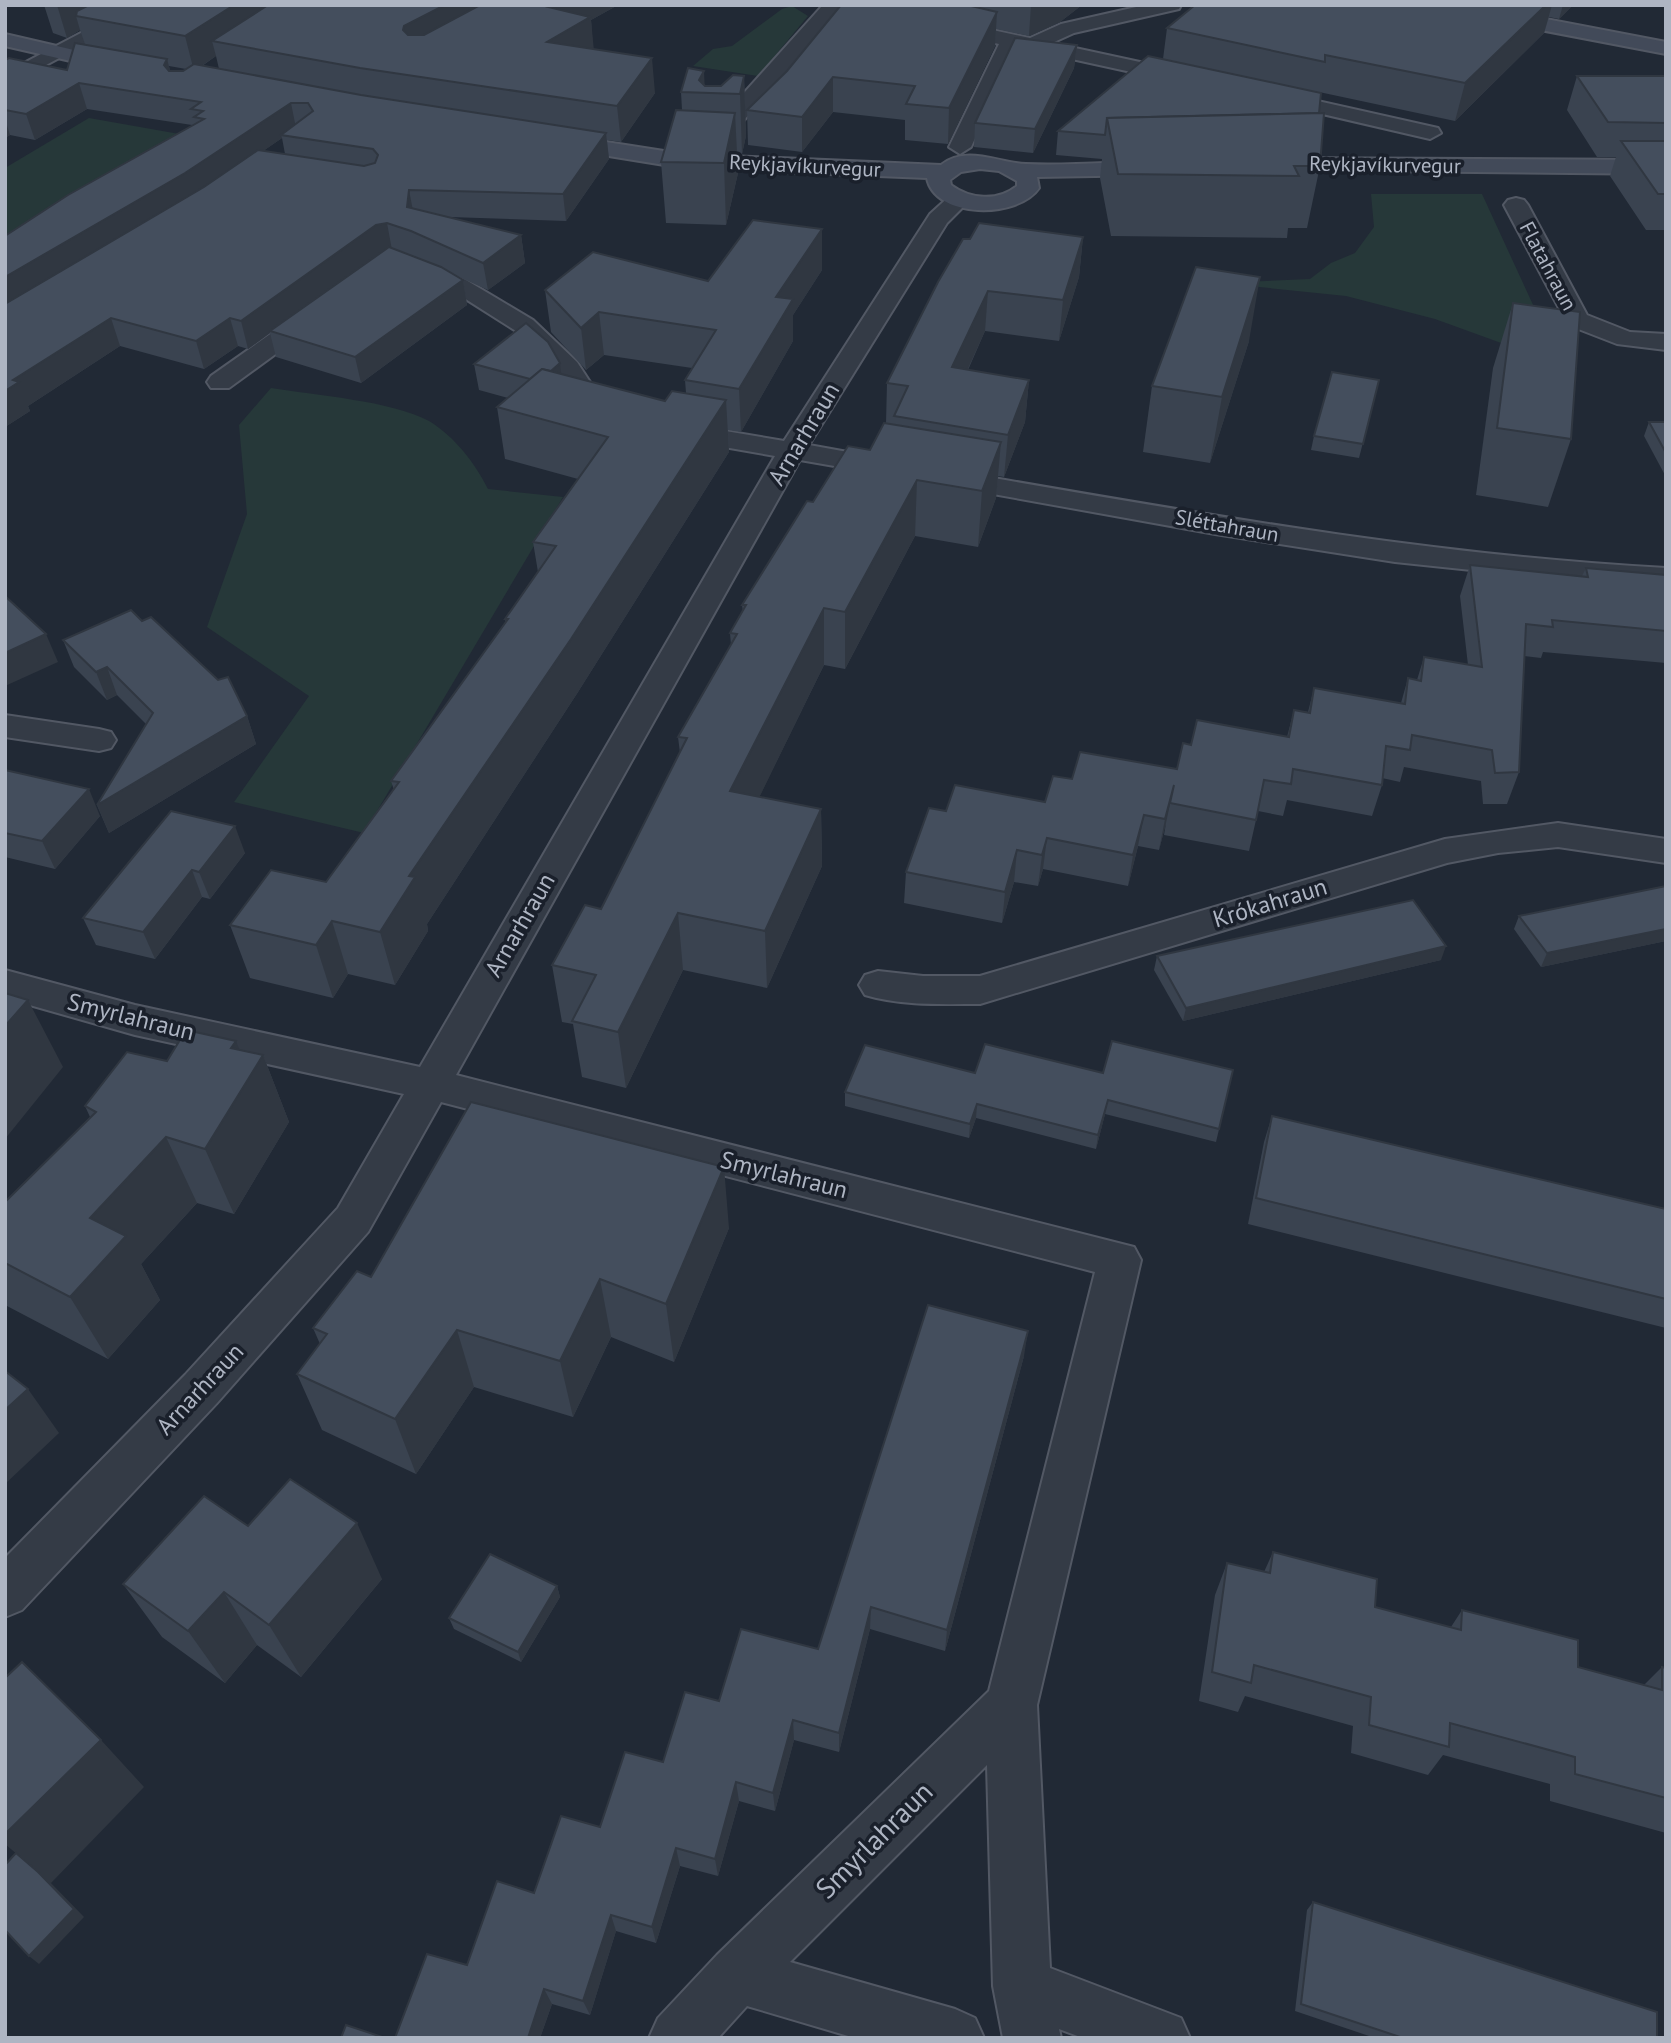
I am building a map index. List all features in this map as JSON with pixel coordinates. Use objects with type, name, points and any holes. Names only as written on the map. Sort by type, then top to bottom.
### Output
[{"type":"main road","points":[[1441,5],[1666,48]]},
{"type":"main road","points":[[5,40],[48,59]]},
{"type":"main road","points":[[5,54],[145,77]]},
{"type":"main road","name":"Reykjavíkurvegur","points":[[532,141],[682,169],[831,174],[947,185],[977,202],[1004,201],[1021,194],[1024,180]]},
{"type":"main road","points":[[947,185],[954,166],[979,162],[1008,166],[1024,180],[1085,181],[1169,173]]},
{"type":"main road","name":"Reykjavíkurvegur","points":[[1666,167],[1251,171],[1666,178]]},
{"type":"street","points":[[5,81],[149,5]]},
{"type":"street","points":[[716,138],[834,5]]},
{"type":"street","points":[[849,5],[1204,82]]},
{"type":"street","points":[[1034,44],[1068,28],[1171,5]]},
{"type":"street","points":[[960,147],[1011,40]]},
{"type":"street","points":[[1244,91],[1430,133]]},
{"type":"street","name":"Arnarhraun","points":[[5,1593],[201,1389],[353,1220],[792,450],[938,219],[947,185]]},
{"type":"street","name":"Flatahraun","points":[[1516,205],[1577,320],[1626,339],[1666,342]]},
{"type":"street","points":[[391,260],[456,285],[515,320],[563,361],[577,382],[583,408],[602,419],[629,423]]},
{"type":"street","points":[[220,382],[337,298]]},
{"type":"street","name":"Sléttahraun","points":[[656,428],[1263,533],[1486,565],[1666,577]]},
{"type":"street","points":[[5,726],[99,740]]},
{"type":"street","name":"Krókahraun","points":[[878,985],[923,990],[980,990],[1445,851],[1498,841],[1558,835],[1666,852]]},
{"type":"street","name":"Smyrlahraun","points":[[5,984],[135,1020],[429,1084],[1119,1260],[1011,1704],[1026,2012],[1161,2038]]},
{"type":"street","name":"Smyrlahraun","points":[[678,2038],[737,1975],[1011,1704]]},
{"type":"street","points":[[737,1975],[956,2038]]},
{"type":"shaded area","points":[[792,6],[808,16],[758,76],[693,66],[713,49],[732,46],[782,9]]},
{"type":"shaded area","points":[[89,118],[185,135],[5,243],[5,168]]},
{"type":"shaded area","points":[[1371,194],[1482,194],[1546,333],[1551,361],[1435,319],[1346,296],[1220,283],[1310,279],[1331,263],[1355,253],[1374,227]]},
{"type":"shaded area","points":[[271,388],[374,404],[414,414],[438,427],[456,443],[488,489],[563,497],[364,833],[234,802],[309,696],[207,627],[247,514],[239,425]]},
{"type":"building","points":[[89,5],[234,5],[185,36],[76,16],[77,11]]},
{"type":"building","points":[[268,5],[445,5],[404,26],[403,30],[408,35],[424,35],[480,5],[552,5],[548,7],[590,17],[547,42],[652,58],[617,106],[360,68],[212,41]]},
{"type":"building","points":[[841,5],[967,5],[997,12],[949,108],[906,104],[915,86],[833,77],[802,117],[747,110],[787,71]]},
{"type":"building","points":[[1195,5],[1546,5],[1465,83],[1325,55],[1325,62],[1167,28]]},
{"type":"building","points":[[1015,38],[1077,45],[1035,129],[975,123]]},
{"type":"building","points":[[75,43],[167,59],[164,65],[169,71],[183,71],[194,64],[361,95],[606,133],[563,194],[409,190],[407,207],[521,235],[483,263],[411,231],[387,223],[376,225],[241,321],[230,318],[196,341],[111,318],[13,380],[19,382],[5,391],[5,304],[204,187],[258,150],[364,166],[375,163],[378,155],[373,149],[281,135],[313,111],[308,103],[291,103],[185,173],[5,277],[5,236],[68,195],[204,119],[194,117],[203,111],[191,109],[201,102],[79,83],[26,114],[5,110],[5,60],[9,58],[67,70]]},
{"type":"building","points":[[1148,56],[1321,93],[1319,113],[1107,118],[1105,135],[1058,131]]},
{"type":"building","points":[[688,68],[704,71],[699,80],[705,86],[721,86],[733,75],[744,76],[740,94],[681,92]]},
{"type":"building","points":[[1577,76],[1666,76],[1666,123],[1608,122]]},
{"type":"building","points":[[676,110],[735,113],[724,163],[661,162]]},
{"type":"building","points":[[1324,113],[1320,166],[1294,166],[1299,176],[1118,174],[1107,118]]},
{"type":"building","points":[[1621,141],[1666,141],[1666,194],[1658,194]]},
{"type":"building","points":[[753,220],[822,229],[776,297],[793,299],[739,389],[685,380],[716,330],[599,312],[581,328],[545,290],[593,252],[708,281]]},
{"type":"building","points":[[979,223],[1083,237],[1063,300],[988,291],[952,367],[1029,380],[1008,435],[894,416],[908,386],[887,383],[938,282],[963,239],[970,239]]},
{"type":"building","points":[[389,247],[441,267],[463,280],[355,357],[270,331]]},
{"type":"building","points":[[1196,267],[1260,277],[1222,397],[1152,386]]},
{"type":"building","points":[[1513,303],[1580,312],[1571,439],[1497,428]]},
{"type":"building","points":[[526,323],[548,342],[560,363],[551,371],[542,369],[530,379],[474,364]]},
{"type":"building","points":[[542,369],[665,401],[672,391],[726,400],[571,639],[409,876],[415,877],[380,932],[332,921],[316,945],[230,925],[271,870],[326,882],[399,782],[391,781],[508,619],[505,619],[556,546],[533,542],[608,437],[497,407]]},
{"type":"building","points":[[1332,372],[1379,380],[1363,444],[1314,436]]},
{"type":"building","points":[[1649,422],[1666,422],[1666,453]]},
{"type":"building","points":[[884,423],[1001,442],[982,491],[917,480],[845,612],[824,608],[730,791],[821,809],[765,931],[678,913],[618,1032],[572,1021],[596,975],[552,965],[585,905],[601,909],[687,738],[678,737],[737,634],[730,633],[746,605],[742,605],[807,501],[813,502],[848,446],[870,450]]},
{"type":"building","points":[[1470,565],[1588,577],[1586,568],[1666,575],[1666,631],[1552,620],[1553,627],[1526,624],[1519,772],[1495,773],[1492,750],[1412,735],[1410,750],[1386,746],[1382,785],[1293,769],[1291,784],[1264,780],[1256,820],[1170,803],[1174,785],[1165,819],[1144,815],[1133,855],[1047,838],[1042,855],[1017,850],[1005,892],[906,872],[929,808],[946,811],[955,785],[1045,802],[1053,776],[1072,779],[1080,752],[1177,769],[1183,743],[1191,745],[1197,720],[1289,737],[1294,710],[1310,713],[1314,688],[1405,704],[1408,678],[1421,681],[1424,657],[1482,667]]},
{"type":"building","points":[[5,596],[46,634],[5,653]]},
{"type":"building","points":[[131,610],[142,621],[151,617],[218,680],[228,677],[247,716],[97,805],[153,713],[107,667],[96,672],[63,640]]},
{"type":"building","points":[[5,770],[89,789],[42,841],[5,833]]},
{"type":"building","points":[[171,811],[235,826],[199,872],[192,870],[143,932],[83,918]]},
{"type":"building","points":[[1666,886],[1666,929],[1547,953],[1519,916]]},
{"type":"building","points":[[1413,900],[1446,946],[1186,1008],[1157,956]]},
{"type":"building","points":[[5,993],[28,1000],[5,1026]]},
{"type":"building","points":[[186,1030],[236,1041],[231,1048],[263,1055],[205,1149],[166,1137],[90,1218],[126,1236],[70,1297],[5,1263],[5,1202],[96,1112],[85,1106],[127,1052],[167,1061]]},
{"type":"building","points":[[1112,1041],[1233,1070],[1219,1129],[1108,1100],[1098,1135],[977,1104],[970,1124],[845,1092],[865,1045],[975,1073],[985,1044],[1103,1073]]},
{"type":"building","points":[[471,1102],[724,1167],[666,1304],[600,1279],[560,1361],[457,1330],[395,1419],[297,1374],[327,1334],[313,1328],[357,1271],[371,1277]]},
{"type":"building","points":[[1272,1116],[1666,1209],[1666,1299],[1256,1198]]},
{"type":"building","points":[[928,1305],[1028,1331],[947,1630],[871,1607],[839,1733],[793,1720],[773,1793],[736,1782],[715,1859],[676,1848],[652,1927],[611,1915],[583,2001],[544,1989],[528,2038],[395,2038],[427,1954],[467,1965],[497,1881],[534,1893],[561,1816],[600,1827],[625,1752],[663,1762],[685,1692],[719,1701],[741,1629],[818,1649]]},
{"type":"building","points":[[5,1371],[28,1389],[5,1410]]},
{"type":"building","points":[[290,1479],[357,1523],[269,1625],[224,1592],[188,1631],[123,1584],[204,1496],[248,1526]]},
{"type":"building","points":[[1273,1552],[1377,1579],[1375,1607],[1461,1630],[1462,1610],[1578,1640],[1578,1667],[1662,1690],[1662,1667],[1666,1668],[1666,1798],[1575,1774],[1575,1757],[1450,1723],[1449,1747],[1369,1725],[1371,1697],[1254,1665],[1251,1683],[1212,1672],[1227,1563],[1270,1573]]},
{"type":"building","points":[[490,1554],[557,1586],[518,1652],[449,1618]]},
{"type":"building","points":[[22,1662],[101,1740],[5,1834],[5,1678]]},
{"type":"building","points":[[16,1853],[74,1909],[29,1956],[5,1930],[5,1865]]},
{"type":"building","points":[[1313,1902],[1657,2012],[1657,2038],[1403,2038],[1301,2004]]},
{"type":"building","points":[[346,2025],[385,2038],[341,2038]]}]
